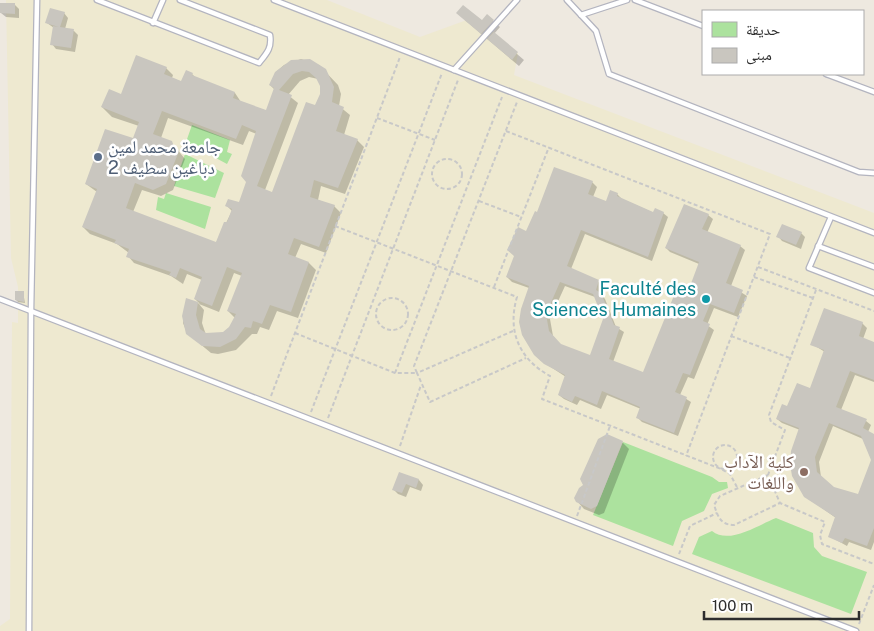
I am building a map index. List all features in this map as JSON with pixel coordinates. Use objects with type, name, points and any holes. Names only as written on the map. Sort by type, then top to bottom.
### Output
[{"type":"lane","points":[[29,631],[31,311],[37,0]]},
{"type":"lane","points":[[97,0],[259,63],[268,53],[271,44],[270,35],[180,0]]},
{"type":"lane","points":[[153,23],[163,0]]},
{"type":"lane","points":[[274,0],[874,233]]},
{"type":"lane","points":[[454,70],[517,0]]},
{"type":"lane","points":[[567,0],[596,31],[609,74],[859,172],[874,173]]},
{"type":"lane","points":[[581,15],[628,0]]},
{"type":"lane","points":[[634,0],[702,26]]},
{"type":"lane","points":[[829,75],[874,92]]},
{"type":"lane","points":[[831,216],[809,268],[874,293]]},
{"type":"lane","points":[[818,246],[874,267]]},
{"type":"lane","points":[[0,299],[856,631]]},
{"type":"path","points":[[269,403],[403,50]]},
{"type":"path","points":[[309,419],[445,66]]},
{"type":"path","points":[[325,425],[461,73]]},
{"type":"path","points":[[395,373],[505,90]]},
{"type":"path","points":[[520,96],[414,366],[430,402],[526,358]]},
{"type":"path","points":[[376,118],[435,140]]},
{"type":"path","points":[[506,131],[770,234],[686,456]]},
{"type":"path","points":[[494,288],[549,147]]},
{"type":"path","points":[[442,159],[453,159],[461,166],[462,177],[457,186],[441,188],[432,176],[434,166],[442,159]]},
{"type":"path","points":[[479,201],[522,217]]},
{"type":"path","points":[[335,226],[517,297],[512,318],[520,350],[532,365],[550,376],[542,399],[721,469],[730,474],[738,489]]},
{"type":"path","points":[[758,267],[874,311]]},
{"type":"path","points":[[754,276],[813,298]]},
{"type":"path","points":[[816,290],[769,415],[770,422],[785,430],[768,475],[780,503],[825,522],[820,535],[822,544],[874,564]]},
{"type":"path","points":[[384,300],[400,301],[407,309],[407,320],[399,329],[388,330],[379,324],[377,308],[384,300]]},
{"type":"path","points":[[295,333],[395,373],[417,373],[514,330]]},
{"type":"path","points":[[731,336],[790,358]]},
{"type":"path","points":[[398,453],[422,384]]},
{"type":"path","points":[[574,522],[610,426]]},
{"type":"path","points":[[721,446],[729,446],[736,453],[737,461],[729,469],[721,469],[714,462],[713,454],[721,446]]},
{"type":"path","points":[[768,475],[716,500],[714,505],[717,513],[720,520],[726,525],[734,524],[780,503]]},
{"type":"path","points":[[676,561],[690,526],[717,513]]},
{"type":"path","points":[[856,631],[874,585]]},
{"type":"shaded area","points":[[6,0],[327,0],[420,37],[475,17],[518,53],[514,75],[874,213],[874,631],[0,631],[0,626],[10,619],[12,322],[18,323],[18,287],[11,258]]},
{"type":"green space","points":[[192,125],[230,140],[227,152],[232,154],[227,164],[186,142]]},
{"type":"green space","points":[[185,154],[224,173],[215,198],[174,186]]},
{"type":"green space","points":[[166,193],[211,207],[205,229],[156,210],[158,197],[164,199]]},
{"type":"green space","points":[[623,442],[712,477],[719,482],[727,482],[728,488],[712,494],[704,511],[682,521],[673,546],[593,515]]},
{"type":"green space","points":[[776,518],[813,533],[814,547],[822,556],[867,572],[851,614],[692,554],[699,537],[712,531],[719,535],[735,535]]},
{"type":"building","points":[[0,3],[15,3],[15,14],[0,13]]},
{"type":"building","points":[[463,5],[482,20],[487,14],[494,20],[481,34],[456,13]]},
{"type":"building","points":[[50,8],[65,12],[60,27],[74,29],[71,48],[50,45],[53,26],[59,27],[45,23]]},
{"type":"building","points":[[494,32],[518,52],[512,60],[487,39]]},
{"type":"building","points":[[136,55],[167,67],[164,74],[181,81],[186,70],[193,73],[192,75],[235,92],[233,98],[266,110],[274,88],[269,85],[275,72],[291,60],[310,59],[326,69],[334,87],[332,102],[344,107],[336,131],[358,139],[338,188],[314,180],[310,197],[335,205],[319,247],[294,238],[288,254],[309,262],[291,312],[270,305],[262,324],[253,321],[251,328],[245,327],[236,339],[220,347],[202,346],[186,334],[182,316],[186,298],[198,302],[196,315],[200,329],[206,333],[223,332],[229,327],[236,314],[227,311],[242,273],[227,267],[212,306],[194,299],[202,277],[180,268],[176,278],[169,275],[171,272],[126,257],[129,249],[114,243],[116,240],[82,227],[97,189],[85,184],[105,129],[133,138],[139,122],[101,107],[109,89],[121,94]],"holes":[[[302,71],[309,72],[316,78],[320,86],[320,94],[315,105],[306,102],[272,192],[257,186],[292,95],[279,90],[293,74]],[[162,111],[236,139],[242,125],[256,131],[241,176],[246,182],[239,202],[228,199],[225,206],[232,209],[227,222],[224,222],[216,242],[126,208],[135,183],[153,190],[166,184],[179,151],[175,150],[172,141],[153,134]]]},
{"type":"building","name":"Faculté des Sciences Humaines","points":[[554,167],[593,181],[588,194],[606,201],[610,190],[618,193],[617,196],[653,212],[655,208],[664,212],[648,257],[581,230],[567,266],[599,280],[596,290],[601,293],[614,325],[620,327],[609,359],[643,372],[675,293],[686,297],[699,262],[665,248],[684,204],[709,214],[702,229],[741,245],[726,283],[743,290],[734,313],[710,304],[703,321],[710,324],[690,375],[683,373],[675,392],[687,397],[674,433],[636,418],[640,407],[602,391],[597,405],[575,396],[572,402],[558,395],[565,375],[544,364],[534,355],[522,335],[519,322],[521,309],[529,286],[506,277],[514,256],[507,250],[518,227],[526,231],[535,211],[537,212]],"holes":[[[560,282],[593,294],[603,319],[590,355],[561,344],[549,331],[546,314]]]},
{"type":"building","points":[[782,224],[802,232],[796,245],[776,237]]},
{"type":"building","points":[[15,291],[24,291],[24,302],[15,300]]},
{"type":"building","points":[[824,308],[863,322],[859,336],[874,342],[874,380],[850,371],[836,407],[867,419],[863,428],[874,434],[874,528],[867,546],[845,538],[842,543],[828,537],[835,517],[804,497],[792,476],[790,464],[791,451],[799,428],[776,419],[782,404],[787,406],[797,383],[810,388],[824,350],[810,345]],"holes":[[[829,423],[861,436],[871,460],[858,494],[834,487],[817,472],[815,457]]]},
{"type":"building","points":[[607,434],[623,441],[597,506],[591,509],[576,502],[574,498],[579,488],[583,485],[580,479],[598,439]]},
{"type":"building","points":[[399,472],[419,479],[416,488],[406,484],[402,493],[392,490]]},
{"type":"place","name":"جامعة محمد لمين دباغين سطيف 2","points":[[98,157]]},
{"type":"place","name":"Faculté des Sciences Humaines","points":[[706,299]]},
{"type":"place","name":"كلية الآداب واللغات","points":[[804,472]]}]
